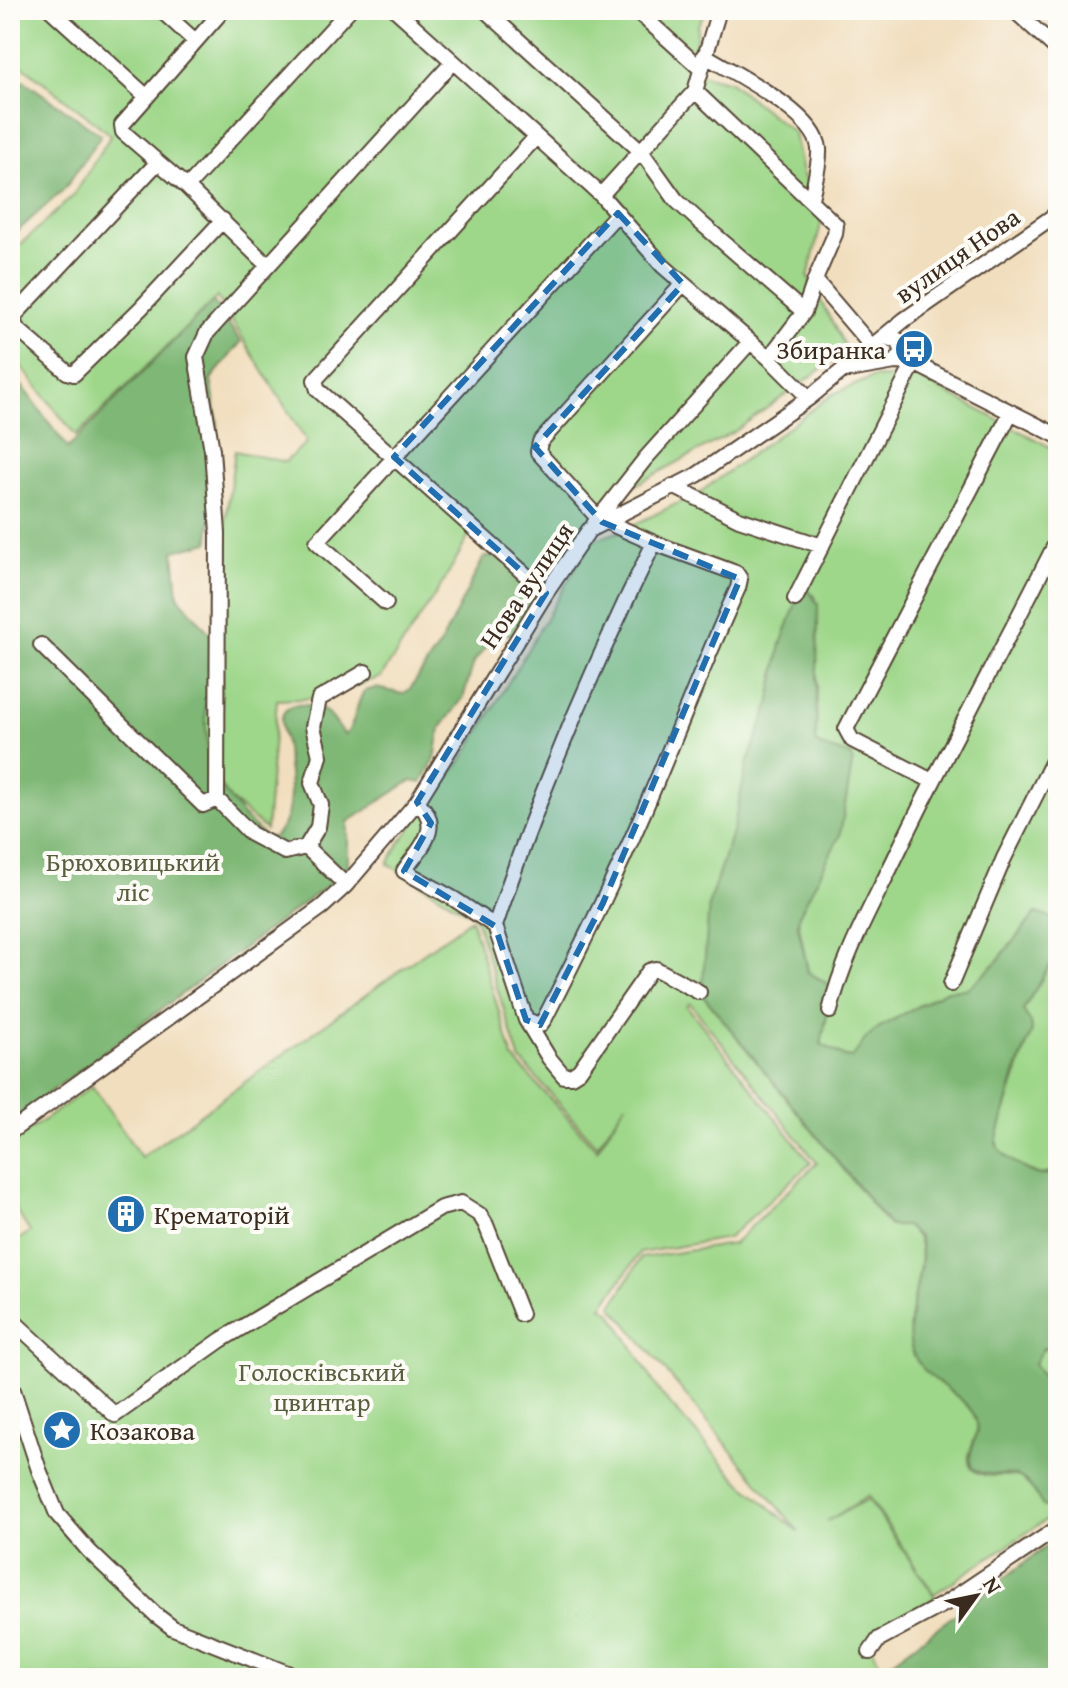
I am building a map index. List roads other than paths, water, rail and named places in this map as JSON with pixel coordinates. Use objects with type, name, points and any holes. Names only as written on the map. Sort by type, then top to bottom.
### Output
[{"type":"street","points":[[51,10],[146,96]]},
{"type":"street","points":[[161,10],[195,41]]},
{"type":"street","points":[[223,10],[122,125],[123,132],[223,220],[267,265]]},
{"type":"street","points":[[187,187],[349,10]]},
{"type":"street","points":[[396,10],[601,195],[663,266],[769,358],[809,398]]},
{"type":"street","points":[[485,10],[641,151],[676,200],[804,312]]},
{"type":"street","points":[[636,10],[702,62],[785,106],[810,129],[819,147],[811,199]]},
{"type":"street","points":[[601,195],[695,91],[719,10]]},
{"type":"street","points":[[1014,10],[1058,50]]},
{"type":"street","points":[[365,672],[319,699],[313,727],[320,756],[312,783],[321,805],[318,827],[306,847],[285,852],[251,834],[217,799],[218,533],[212,450],[196,357],[207,333],[453,62]]},
{"type":"street","points":[[695,91],[836,225],[804,312],[769,358]]},
{"type":"street","points":[[536,137],[315,380],[318,390],[546,593]]},
{"type":"street","points":[[158,162],[14,316],[15,327],[67,372],[74,374],[223,220]]},
{"type":"street","points":[[386,603],[317,542],[618,213]]},
{"type":"street","name":"вулиця Нова","points":[[886,345],[901,323],[1058,213]]},
{"type":"street","points":[[815,280],[900,358],[895,362]]},
{"type":"street","points":[[526,1020],[540,1025],[545,1018],[603,903],[740,579],[736,573],[597,523],[538,452],[540,442],[683,284]]},
{"type":"street","points":[[597,523],[645,459],[750,342]]},
{"type":"street","points":[[886,345],[914,363],[1058,436]]},
{"type":"street","points":[[876,365],[869,358],[886,345]]},
{"type":"street","name":"Нова вулиця","points":[[10,1132],[322,907],[346,885],[417,802],[546,593],[597,523],[697,475],[886,345]]},
{"type":"street","name":"Нова вулиця","points":[[845,371],[895,362],[914,363]]},
{"type":"street","points":[[795,599],[914,363]]},
{"type":"street","points":[[932,781],[852,740],[846,729],[1011,412]]},
{"type":"street","points":[[673,486],[739,519],[822,546]]},
{"type":"street","points":[[830,1011],[841,969],[932,781],[1058,539]]},
{"type":"street","points":[[654,543],[624,602],[558,751],[495,926],[526,1020],[557,1070],[564,1076],[579,1071],[649,971],[656,969],[699,992]]},
{"type":"street","points":[[41,645],[203,805],[217,799]]},
{"type":"street","points":[[951,984],[1004,858],[1058,751]]},
{"type":"street","points":[[417,802],[429,812],[431,823],[428,835],[404,871],[495,926]]},
{"type":"street","points":[[306,847],[346,885]]},
{"type":"street","points":[[10,1318],[115,1415],[272,1308],[441,1208],[461,1203],[480,1215],[486,1225],[521,1314]]},
{"type":"street","points":[[10,1381],[52,1505],[89,1551],[173,1628],[300,1678]]},
{"type":"street","points":[[870,1652],[879,1639],[946,1603],[1058,1528]]},
{"type":"place","name":"Збиранка","points":[[914,349]]},
{"type":"place","name":"Крематорій","points":[[126,1214]]},
{"type":"place","name":"Козакова","points":[[62,1430]]},
{"type":"park label","name":"Брюховицький ліс","points":[[133,876]]},
{"type":"park label","name":"Голосківський цвинтар","points":[[322,1386]]}]
